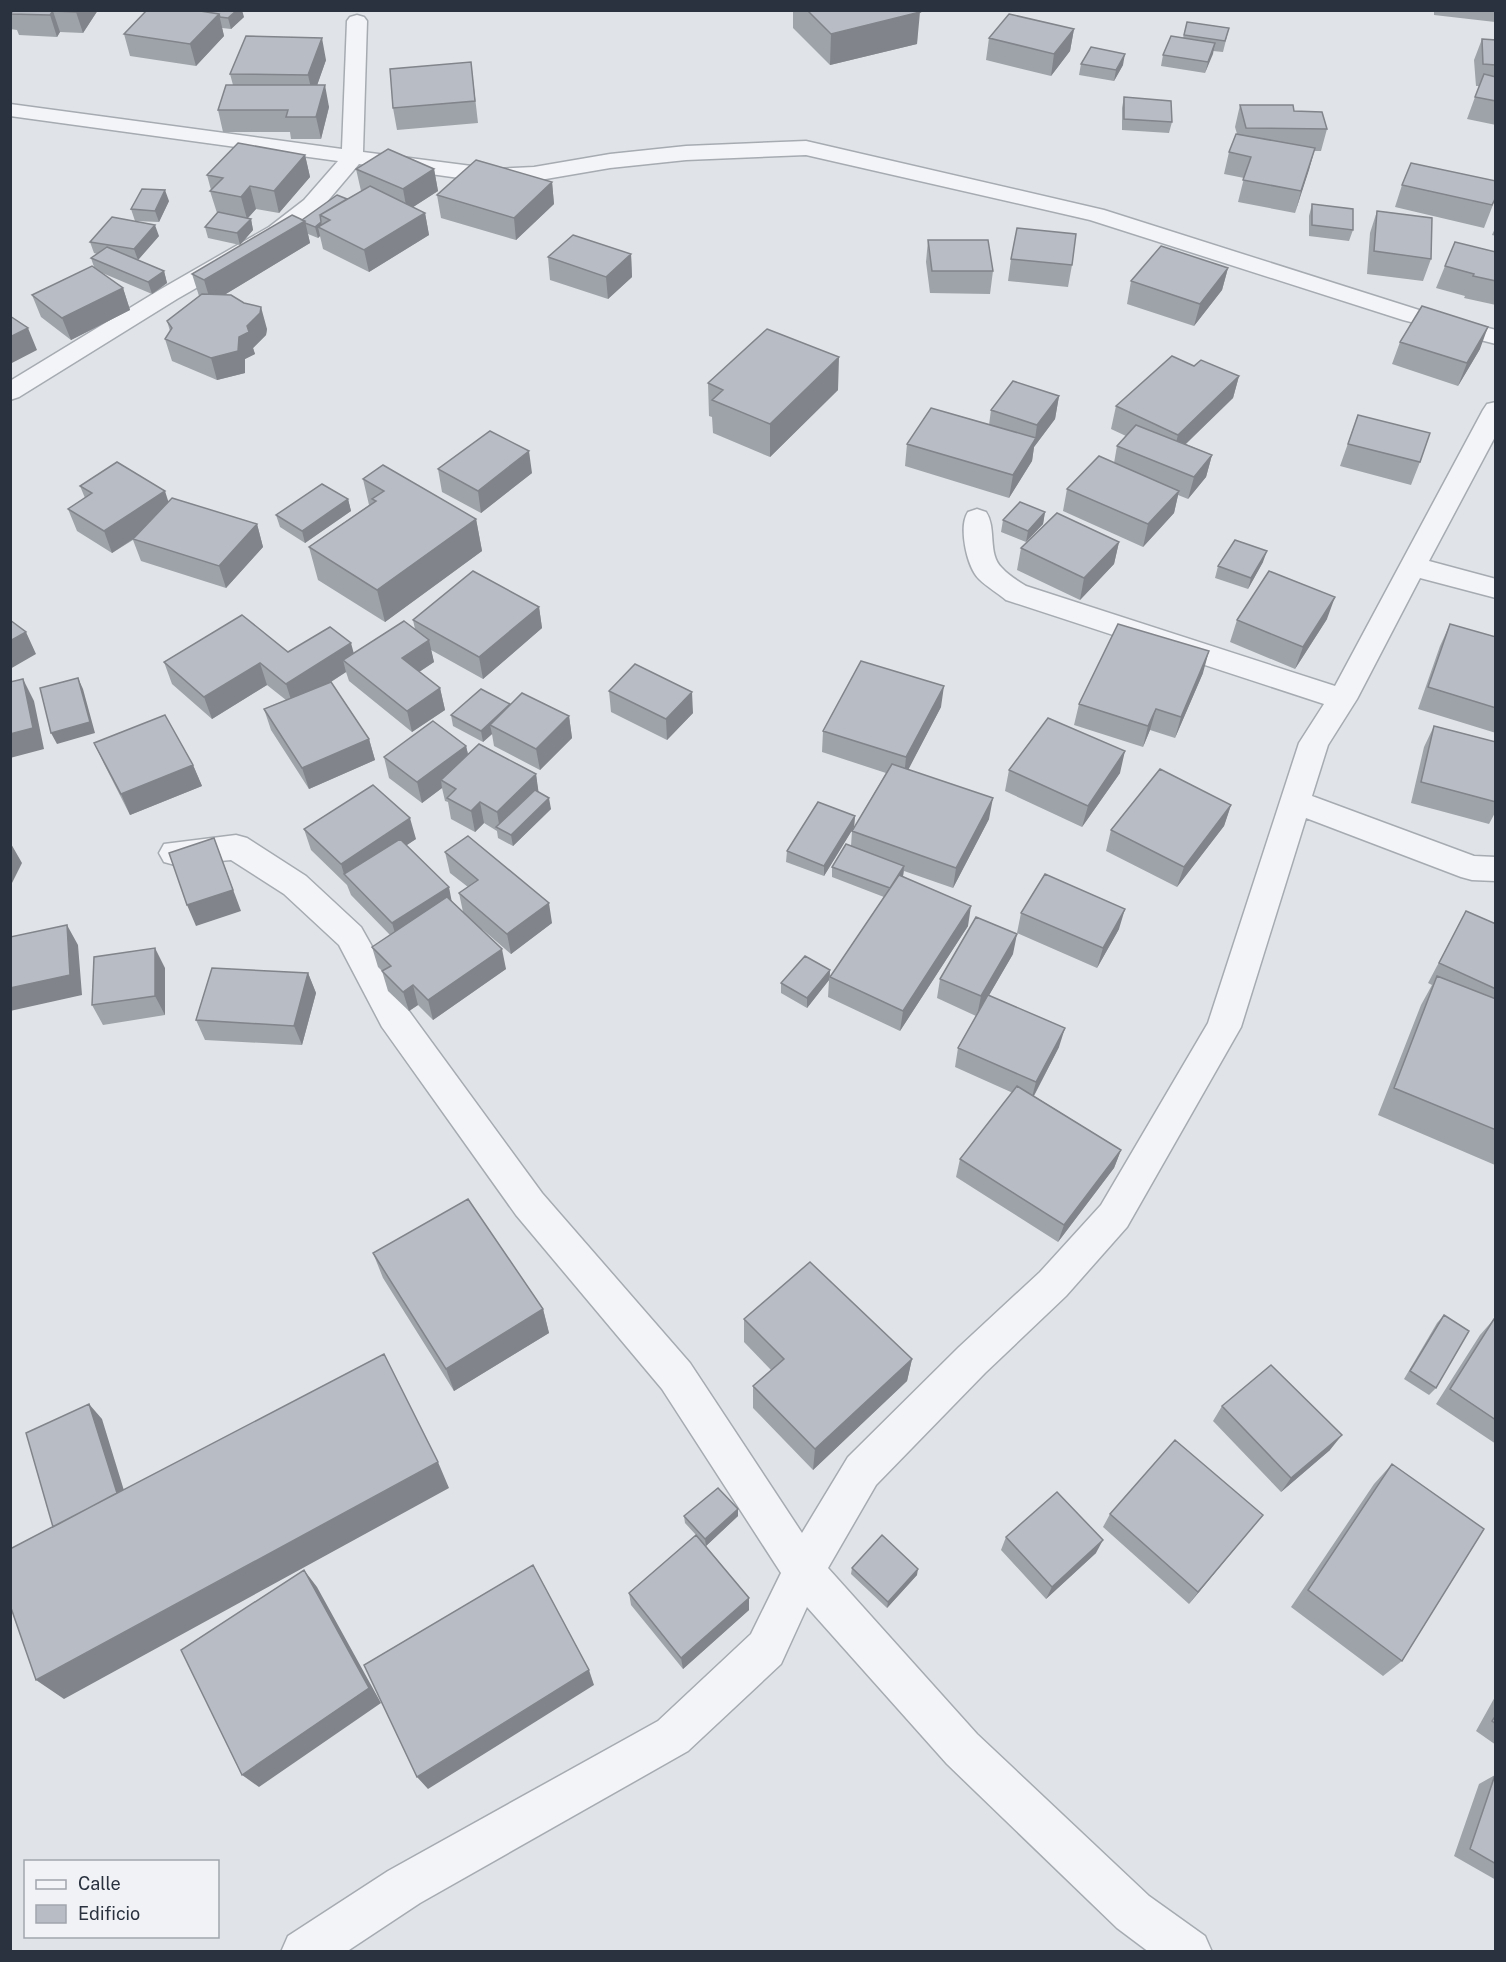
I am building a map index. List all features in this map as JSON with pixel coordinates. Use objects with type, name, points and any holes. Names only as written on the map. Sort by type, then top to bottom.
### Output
[{"type":"street","points":[[10,392],[170,294],[277,232],[312,205],[352,159],[357,21]]},
{"type":"street","points":[[10,110],[495,177],[534,174],[610,161],[686,153],[806,148],[1096,215],[1411,315],[1496,337]]},
{"type":"street","points":[[304,1952],[404,1887],[673,1736],[766,1649],[803,1571],[862,1472],[972,1360],[1053,1284],[1114,1216],[1224,1027],[1314,743],[1342,699],[1496,410]]},
{"type":"street","points":[[977,518],[980,550],[988,572],[1016,593],[1342,699]]},
{"type":"street","points":[[1413,566],[1496,589]]},
{"type":"street","points":[[1295,802],[1472,868],[1496,869]]},
{"type":"street","points":[[175,853],[236,847],[295,885],[350,936],[394,1017],[529,1204],[676,1376],[803,1571],[962,1749],[1133,1912],[1189,1952]]},
{"type":"building","points":[[13,10],[77,10],[76,12],[53,11],[50,15],[11,14]]},
{"type":"building","points":[[147,10],[194,10],[219,14],[190,44],[124,34]]},
{"type":"building","points":[[194,10],[237,10],[228,18],[220,17],[219,14]]},
{"type":"building","points":[[807,10],[918,10],[920,12],[831,34]]},
{"type":"building","points":[[1009,14],[1074,29],[1054,54],[989,38]]},
{"type":"building","points":[[1187,22],[1229,28],[1225,41],[1184,35]]},
{"type":"building","points":[[246,36],[322,38],[308,75],[230,74]]},
{"type":"building","points":[[1171,36],[1215,43],[1208,62],[1163,55]]},
{"type":"building","points":[[1482,39],[1496,40],[1496,65],[1483,64]]},
{"type":"building","points":[[1091,47],[1125,54],[1116,70],[1081,64]]},
{"type":"building","points":[[471,62],[475,101],[393,108],[390,69]]},
{"type":"building","points":[[1484,74],[1496,77],[1496,101],[1475,97]]},
{"type":"building","points":[[226,85],[325,85],[316,117],[286,117],[288,110],[218,110]]},
{"type":"building","points":[[1124,97],[1171,101],[1172,122],[1124,119]]},
{"type":"building","points":[[1240,105],[1293,105],[1294,111],[1322,112],[1327,129],[1246,128]]},
{"type":"building","points":[[1236,134],[1315,148],[1301,191],[1243,180],[1251,157],[1229,152]]},
{"type":"building","points":[[238,143],[305,155],[274,191],[250,186],[241,197],[210,191],[223,178],[207,175]]},
{"type":"building","points":[[388,149],[434,169],[403,189],[356,169]]},
{"type":"building","points":[[476,160],[552,182],[514,218],[437,195]]},
{"type":"building","points":[[1411,163],[1496,181],[1496,197],[1492,205],[1402,185]]},
{"type":"building","points":[[370,186],[425,213],[364,250],[318,227],[330,220],[320,215]]},
{"type":"building","points":[[142,189],[165,190],[155,211],[131,209]]},
{"type":"building","points":[[337,195],[347,199],[320,215],[321,222],[315,227],[302,220]]},
{"type":"building","points":[[1312,204],[1353,209],[1353,230],[1312,225]]},
{"type":"building","points":[[1377,211],[1432,218],[1431,259],[1374,251]]},
{"type":"building","points":[[218,212],[251,219],[237,233],[205,227]]},
{"type":"building","points":[[292,215],[305,221],[204,280],[192,274]]},
{"type":"building","points":[[112,217],[155,225],[134,249],[90,242]]},
{"type":"building","points":[[1017,228],[1076,234],[1072,265],[1011,259]]},
{"type":"building","points":[[573,235],[631,254],[606,277],[548,257]]},
{"type":"building","points":[[928,240],[988,240],[993,271],[932,271]]},
{"type":"building","points":[[1455,242],[1496,252],[1496,281],[1445,266]]},
{"type":"building","points":[[1161,246],[1228,268],[1200,304],[1131,281]]},
{"type":"building","points":[[107,247],[164,271],[148,282],[91,258]]},
{"type":"building","points":[[92,266],[123,288],[62,318],[32,295]]},
{"type":"building","points":[[202,294],[231,295],[244,303],[261,307],[260,313],[247,326],[249,332],[239,337],[238,351],[211,358],[165,339],[172,328],[167,321]]},
{"type":"building","points":[[1422,306],[1488,327],[1467,363],[1400,342]]},
{"type":"building","points":[[10,316],[28,328],[10,337]]},
{"type":"building","points":[[767,329],[839,357],[770,424],[712,400],[723,390],[708,383]]},
{"type":"building","points":[[1172,356],[1194,366],[1201,360],[1239,376],[1178,435],[1116,406]]},
{"type":"building","points":[[1013,381],[1059,396],[1037,425],[991,410]]},
{"type":"building","points":[[931,408],[1036,438],[1013,475],[907,444]]},
{"type":"building","points":[[1358,415],[1430,433],[1420,462],[1348,444]]},
{"type":"building","points":[[1136,425],[1212,455],[1194,477],[1117,446]]},
{"type":"building","points":[[490,431],[529,451],[478,491],[438,469]]},
{"type":"building","points":[[1099,456],[1179,491],[1148,524],[1067,489]]},
{"type":"building","points":[[117,462],[165,491],[104,531],[68,509],[92,493],[80,486]]},
{"type":"building","points":[[383,465],[476,519],[377,590],[309,547],[376,501],[372,499],[384,491],[363,479]]},
{"type":"building","points":[[322,484],[348,499],[302,531],[276,515]]},
{"type":"building","points":[[172,498],[257,524],[219,566],[133,539]]},
{"type":"building","points":[[1020,502],[1045,512],[1028,531],[1003,520]]},
{"type":"building","points":[[1057,513],[1119,542],[1084,578],[1021,548]]},
{"type":"building","points":[[1235,540],[1267,551],[1251,578],[1218,566]]},
{"type":"building","points":[[473,571],[539,607],[479,657],[413,620]]},
{"type":"building","points":[[1269,571],[1335,597],[1303,647],[1237,620]]},
{"type":"building","points":[[242,615],[288,652],[330,627],[351,643],[286,684],[260,663],[204,697],[164,662]]},
{"type":"building","points":[[10,620],[26,632],[10,641]]},
{"type":"building","points":[[404,621],[429,640],[402,658],[440,688],[407,711],[343,660]]},
{"type":"building","points":[[1118,624],[1209,651],[1181,717],[1156,709],[1148,726],[1079,704]]},
{"type":"building","points":[[1450,624],[1496,637],[1496,708],[1428,687]]},
{"type":"building","points":[[861,661],[944,686],[906,757],[823,731]]},
{"type":"building","points":[[635,664],[692,692],[666,719],[609,691]]},
{"type":"building","points":[[78,678],[90,722],[51,733],[40,688]]},
{"type":"building","points":[[23,679],[33,728],[10,734],[10,682]]},
{"type":"building","points":[[331,682],[369,739],[302,768],[264,709]]},
{"type":"building","points":[[481,689],[510,704],[481,731],[451,715]]},
{"type":"building","points":[[522,693],[569,716],[536,749],[490,725]]},
{"type":"building","points":[[165,715],[193,765],[121,794],[94,743]]},
{"type":"building","points":[[1048,718],[1125,751],[1088,806],[1009,770]]},
{"type":"building","points":[[433,721],[466,746],[417,782],[384,757]]},
{"type":"building","points":[[1434,726],[1496,742],[1496,802],[1421,782]]},
{"type":"building","points":[[479,744],[536,774],[497,812],[480,802],[471,811],[447,798],[456,789],[441,780]]},
{"type":"building","points":[[892,764],[993,798],[956,868],[852,831]]},
{"type":"building","points":[[1160,769],[1231,805],[1184,867],[1111,830]]},
{"type":"building","points":[[373,785],[410,818],[341,864],[304,829]]},
{"type":"building","points":[[535,790],[549,798],[511,835],[496,827]]},
{"type":"building","points":[[818,802],[855,816],[824,866],[787,851]]},
{"type":"building","points":[[468,836],[549,903],[507,934],[459,893],[478,880],[445,852]]},
{"type":"building","points":[[214,838],[233,890],[187,905],[169,853]]},
{"type":"building","points":[[400,839],[449,887],[392,923],[344,874]]},
{"type":"building","points":[[846,844],[904,866],[890,888],[832,867]]},
{"type":"building","points":[[1045,874],[1125,909],[1103,948],[1021,913]]},
{"type":"building","points":[[899,875],[971,906],[903,1011],[830,977]]},
{"type":"building","points":[[447,897],[502,949],[428,1000],[413,985],[403,992],[382,971],[391,966],[372,947]]},
{"type":"building","points":[[1466,911],[1496,924],[1496,989],[1439,963]]},
{"type":"building","points":[[976,917],[1017,934],[981,996],[940,979]]},
{"type":"building","points":[[67,925],[70,975],[10,988],[10,937]]},
{"type":"building","points":[[155,948],[155,996],[92,1005],[94,957]]},
{"type":"building","points":[[805,956],[830,970],[807,998],[781,983]]},
{"type":"building","points":[[212,968],[308,973],[294,1026],[196,1020]]},
{"type":"building","points":[[1437,976],[1496,999],[1496,1130],[1394,1088]]},
{"type":"building","points":[[988,995],[1065,1028],[1036,1082],[958,1048]]},
{"type":"building","points":[[1017,1086],[1121,1150],[1064,1225],[960,1159]]},
{"type":"building","points":[[468,1199],[543,1309],[446,1369],[373,1253]]},
{"type":"building","points":[[810,1262],[912,1359],[815,1449],[753,1386],[784,1359],[744,1319]]},
{"type":"building","points":[[1444,1315],[1469,1331],[1436,1388],[1410,1371]]},
{"type":"building","points":[[1494,1319],[1496,1320],[1496,1420],[1450,1389]]},
{"type":"building","points":[[384,1354],[438,1462],[36,1680],[10,1605],[10,1549]]},
{"type":"building","points":[[1271,1365],[1342,1435],[1291,1478],[1222,1406]]},
{"type":"building","points":[[89,1404],[117,1493],[53,1527],[26,1433]]},
{"type":"building","points":[[1175,1440],[1263,1515],[1198,1592],[1110,1514]]},
{"type":"building","points":[[1392,1464],[1484,1529],[1402,1661],[1308,1590]]},
{"type":"building","points":[[718,1488],[738,1509],[705,1539],[684,1516]]},
{"type":"building","points":[[1057,1492],[1103,1540],[1052,1587],[1006,1537]]},
{"type":"building","points":[[696,1535],[749,1598],[681,1658],[629,1593]]},
{"type":"building","points":[[882,1535],[918,1569],[888,1602],[852,1568]]},
{"type":"building","points":[[533,1565],[589,1670],[417,1777],[364,1665]]},
{"type":"building","points":[[304,1570],[369,1688],[242,1775],[181,1650]]},
{"type":"building","points":[[1496,1775],[1496,1864],[1470,1849]]}]
